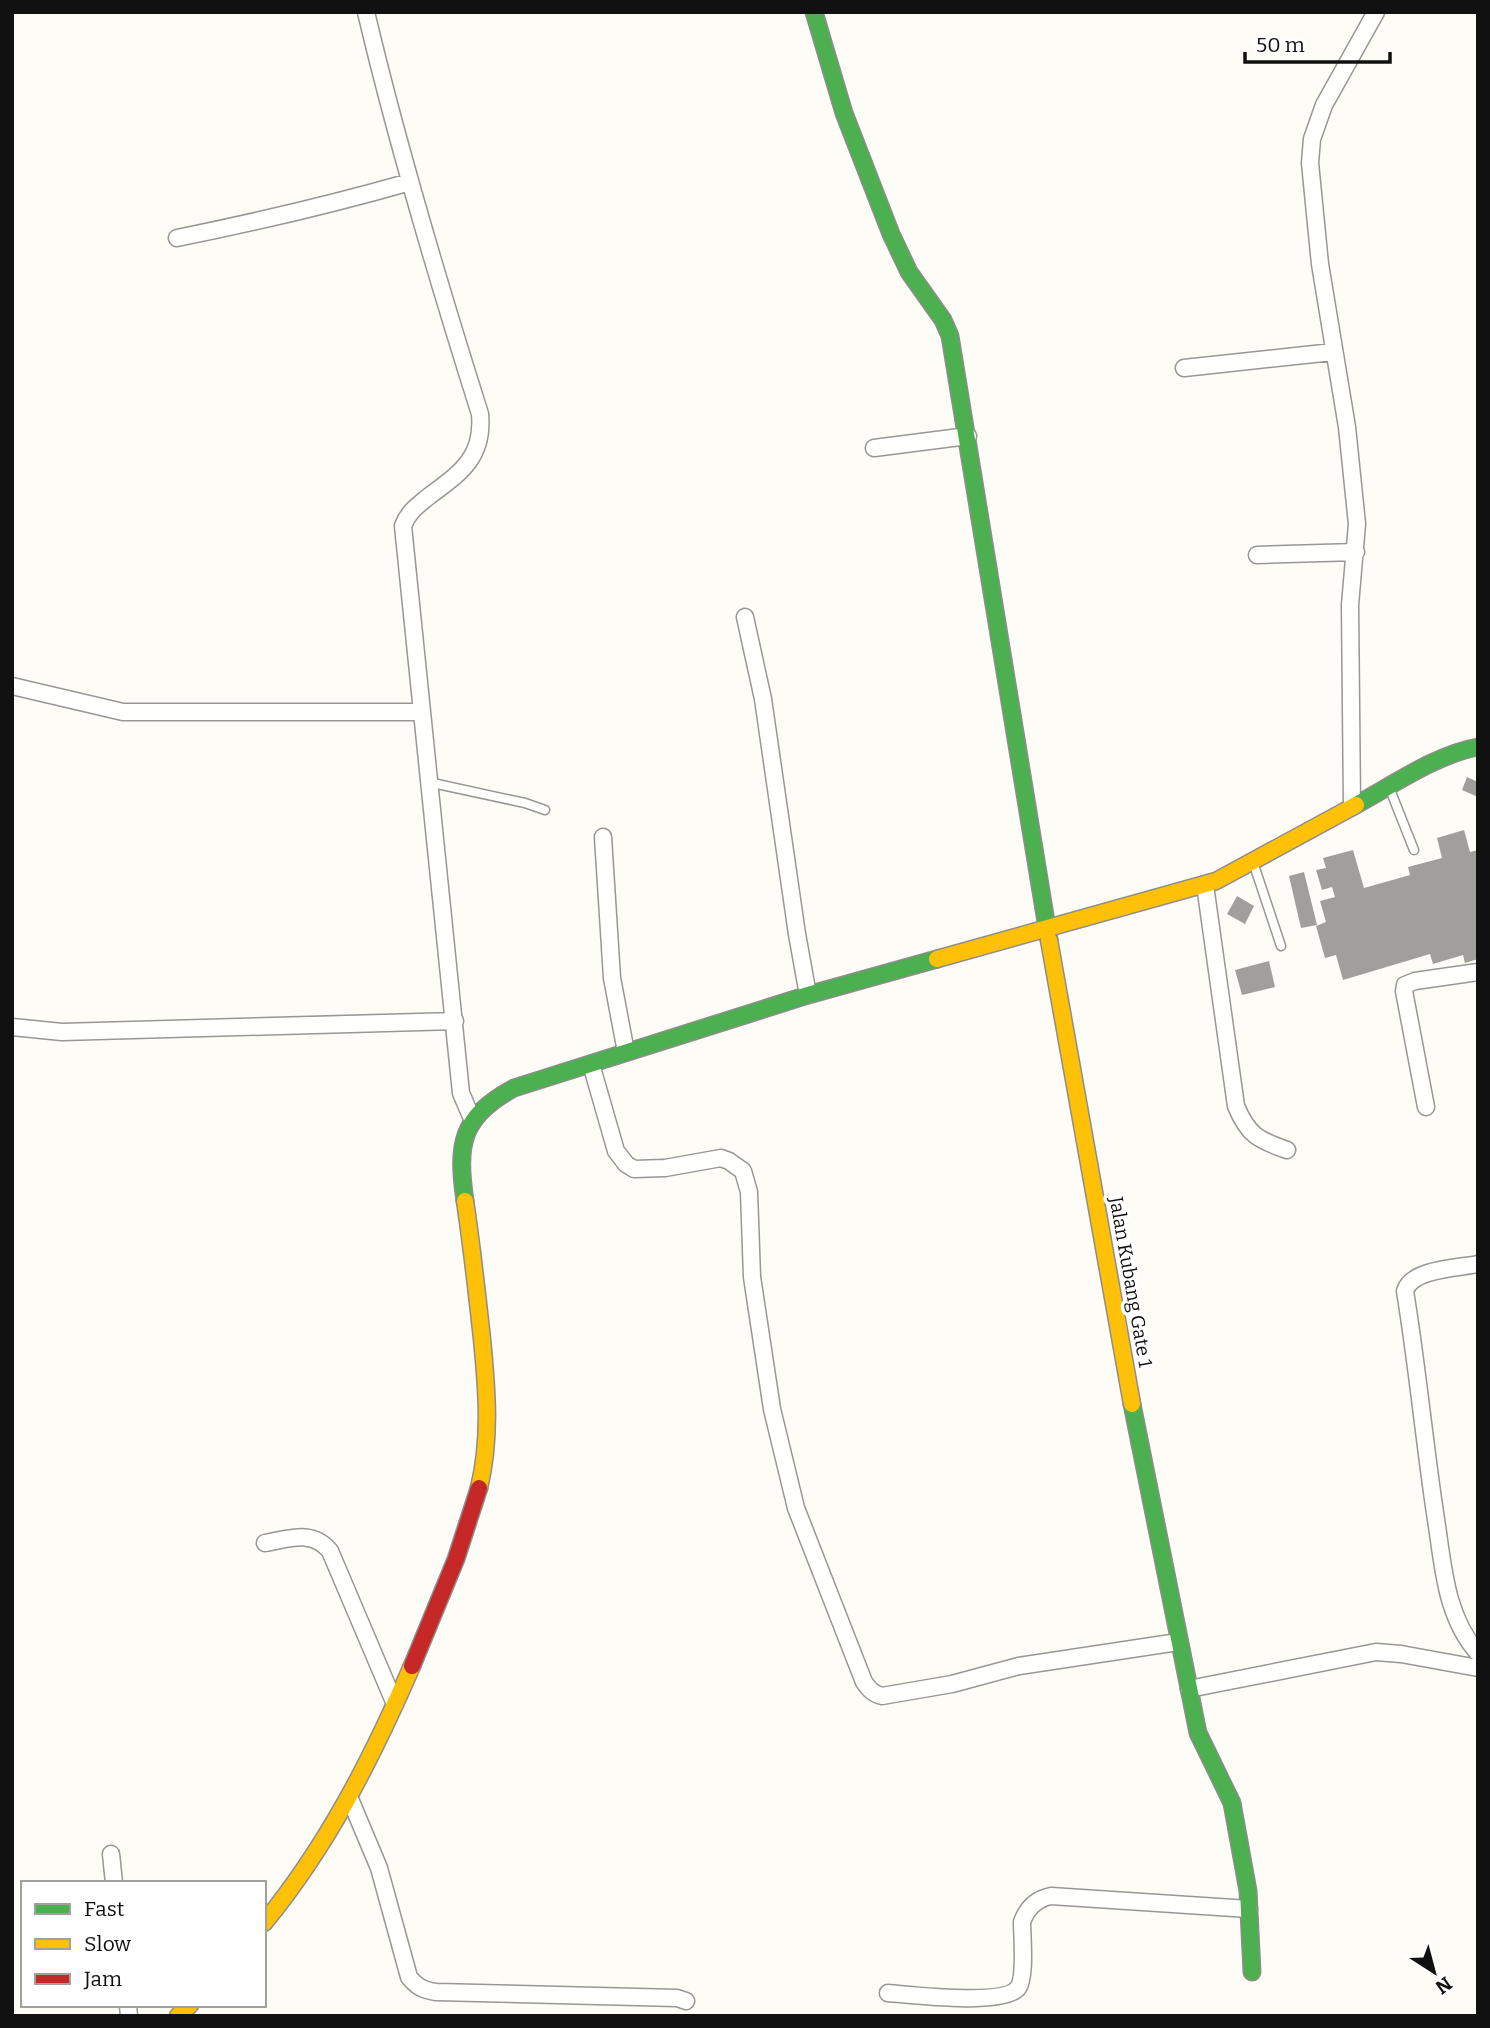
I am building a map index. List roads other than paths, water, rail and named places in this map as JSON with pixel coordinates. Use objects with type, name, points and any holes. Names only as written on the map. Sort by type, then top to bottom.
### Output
[{"type":"street","points":[[366,12],[410,183],[480,414],[481,433],[477,449],[453,478],[414,508],[403,526],[461,1093],[473,1121]]},
{"type":"street","name":"Jalan Kubang Gate 1","points":[[814,12],[844,113],[891,234],[909,272],[943,320],[950,336],[1046,929],[1125,1370],[1198,1733],[1232,1803],[1248,1891],[1252,1972]]},
{"type":"street","points":[[1352,807],[1350,605],[1356,552],[1354,487],[1313,207],[1310,163],[1312,139],[1324,105],[1376,12]]},
{"type":"street","points":[[177,238],[257,219],[310,210],[410,183]]},
{"type":"street","points":[[1184,368],[1333,352]]},
{"type":"street","points":[[874,448],[968,436]]},
{"type":"street","points":[[1256,555],[1356,552]]},
{"type":"street","points":[[745,617],[763,699],[808,995]]},
{"type":"street","points":[[12,686],[123,712],[420,712]]},
{"type":"street","points":[[266,1921],[280,1905],[349,1799],[396,1704],[465,1534],[484,1458],[488,1423],[462,1164],[464,1135],[488,1104],[522,1084],[808,995],[1216,881],[1443,758],[1470,747],[1478,747]]},
{"type":"street","points":[[603,837],[612,978],[625,1052]]},
{"type":"street","points":[[1205,884],[1236,1106],[1251,1134],[1261,1141],[1286,1150]]},
{"type":"street","points":[[1426,1107],[1405,985],[1415,981],[1478,972]]},
{"type":"street","points":[[12,1027],[62,1032],[454,1021]]},
{"type":"street","points":[[592,1064],[616,1151],[626,1164],[634,1169],[665,1168],[721,1158],[743,1171],[749,1192],[751,1277],[778,1434],[805,1535],[869,1689],[882,1696],[952,1684],[1019,1666],[1178,1642]]},
{"type":"street","points":[[1478,1265],[1415,1277],[1407,1284],[1405,1291],[1422,1430],[1450,1604],[1467,1639],[1478,1653]]},
{"type":"street","points":[[265,1543],[307,1537],[322,1541],[330,1551],[396,1704]]},
{"type":"street","points":[[1189,1689],[1376,1652],[1478,1668]]},
{"type":"street","points":[[349,1799],[379,1868],[410,1977],[424,1990],[677,1998],[686,2001]]},
{"type":"street","points":[[111,1854],[114,1881]]},
{"type":"street","points":[[888,1993],[988,1998],[1010,1994],[1018,1988],[1021,1978],[1022,1922],[1025,1914],[1041,1898],[1051,1896],[1249,1909]]},
{"type":"lane","points":[[428,782],[525,803],[545,810]]},
{"type":"lane","points":[[1389,787],[1414,850]]},
{"type":"lane","points":[[1253,862],[1281,946]]}]
